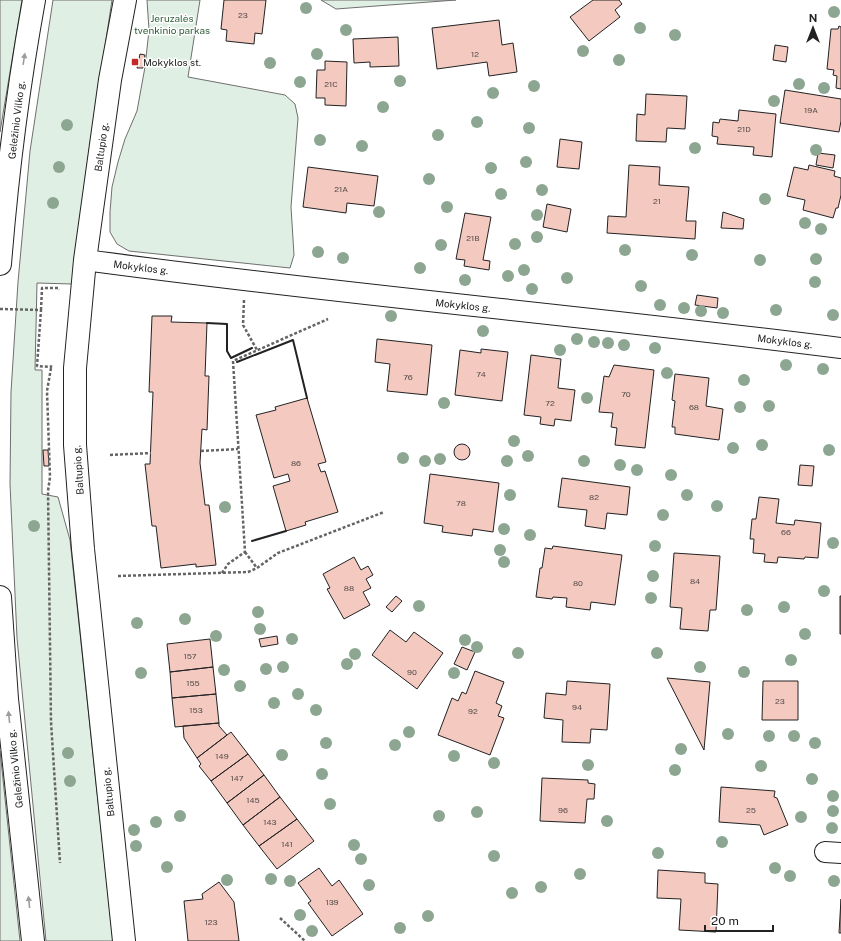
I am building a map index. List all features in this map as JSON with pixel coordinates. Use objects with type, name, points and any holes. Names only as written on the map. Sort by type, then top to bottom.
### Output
[{"type":"main road","name":"Geležinio Vilko g.","points":[[0,264],[16,109],[34,0]]},
{"type":"main road","name":"Baltupio g.","points":[[124,941],[84,556],[76,445],[75,368],[85,260],[110,80],[125,0]]},
{"type":"main road","name":"Geležinio Vilko g.","points":[[0,597],[7,699],[33,941]]},
{"type":"street","name":"Mokyklos g.","points":[[85,260],[245,280],[732,334],[841,348]]},
{"type":"path","points":[[245,280],[243,325],[257,350]]},
{"type":"path","points":[[51,367],[37,366],[42,288],[58,288],[60,302],[80,305]]},
{"type":"path","points":[[0,309],[41,310]]},
{"type":"path","points":[[257,568],[245,552],[232,361],[328,319]]},
{"type":"path","points":[[52,359],[47,391],[50,477],[48,490],[51,722],[60,863]]},
{"type":"path","points":[[201,451],[238,449]]},
{"type":"path","points":[[110,455],[150,453]]},
{"type":"path","points":[[118,576],[248,572],[257,568],[278,552],[384,512]]},
{"type":"path","points":[[222,573],[228,564],[245,552]]},
{"type":"path","points":[[280,918],[305,941]]},
{"type":"green space","points":[[0,0],[22,0],[0,132]]},
{"type":"green space","points":[[53,0],[112,0],[88,158],[72,284],[37,283],[35,370],[42,370],[42,494],[58,497],[70,540],[113,941],[46,941],[17,638],[10,484],[11,392],[18,282],[30,151]]},
{"type":"green space","name":"Jeruzalės tvenkinio parkas","points":[[147,0],[200,0],[188,77],[285,95],[295,104],[298,118],[291,207],[294,255],[290,268],[129,251],[117,244],[110,232],[112,187],[125,139],[137,111],[145,67],[149,30]]},
{"type":"green space","points":[[321,0],[456,0],[336,9]]},
{"type":"green space","points":[[0,751],[20,941],[0,941]]},
{"type":"building","points":[[224,0],[266,0],[262,34],[255,33],[254,44],[226,41],[227,30],[221,29]]},
{"type":"building","points":[[593,0],[619,0],[622,4],[615,10],[620,17],[589,41],[570,17]]},
{"type":"building","points":[[499,20],[502,45],[513,43],[517,72],[489,76],[487,62],[437,69],[432,28]]},
{"type":"building","points":[[839,26],[841,27],[841,89],[836,88],[837,76],[833,75],[834,70],[827,69],[831,29],[838,29]]},
{"type":"building","points":[[398,37],[399,66],[370,67],[370,62],[354,63],[353,39]]},
{"type":"building","points":[[775,45],[788,47],[786,62],[773,60]]},
{"type":"building","points":[[140,54],[145,55],[143,68],[137,68]]},
{"type":"building","points":[[325,61],[347,62],[346,106],[325,105],[325,98],[316,98],[317,70],[325,70]]},
{"type":"building","points":[[785,90],[841,99],[841,121],[839,132],[780,123]]},
{"type":"building","points":[[646,94],[687,96],[685,129],[667,128],[666,142],[636,141],[637,114],[645,115]]},
{"type":"building","points":[[739,110],[776,114],[772,157],[753,155],[754,147],[717,144],[718,137],[712,136],[713,122],[719,123],[720,119],[738,121]]},
{"type":"building","points":[[560,139],[582,142],[579,169],[557,167]]},
{"type":"building","points":[[818,153],[835,155],[833,168],[816,165]]},
{"type":"building","points":[[629,165],[660,167],[659,185],[689,187],[686,221],[696,221],[695,239],[607,233],[608,216],[626,217]]},
{"type":"building","points":[[809,165],[835,171],[834,176],[841,178],[841,195],[838,208],[836,208],[833,218],[803,210],[805,200],[787,196],[794,167],[808,170]]},
{"type":"building","points":[[308,167],[378,176],[374,206],[347,203],[346,213],[303,207]]},
{"type":"building","points":[[547,204],[571,209],[567,232],[543,227]]},
{"type":"building","points":[[723,212],[744,219],[743,229],[721,228]]},
{"type":"building","points":[[465,213],[491,217],[483,260],[490,261],[489,270],[464,266],[465,260],[456,259]]},
{"type":"building","points":[[697,295],[718,298],[717,308],[695,305]]},
{"type":"building","points":[[152,316],[172,316],[171,322],[207,323],[205,376],[209,376],[207,430],[202,429],[200,463],[205,505],[209,505],[216,565],[196,567],[196,564],[161,568],[156,526],[152,526],[145,464],[150,464],[153,392],[149,392]]},
{"type":"building","points":[[377,339],[432,345],[427,395],[387,391],[390,364],[375,362]]},
{"type":"building","points":[[481,349],[508,352],[502,401],[455,395],[460,350],[481,353]]},
{"type":"building","points":[[531,355],[561,359],[558,388],[575,390],[571,421],[555,419],[554,426],[540,424],[541,417],[524,415]]},
{"type":"building","points":[[614,365],[654,370],[645,448],[615,445],[617,428],[611,427],[613,413],[599,412],[604,376],[609,377]]},
{"type":"building","points":[[675,374],[709,378],[706,406],[723,409],[719,440],[675,434],[675,427],[672,427],[675,401],[672,400]]},
{"type":"building","points":[[307,398],[326,462],[318,464],[321,472],[325,471],[338,512],[305,522],[306,525],[286,531],[273,486],[290,481],[288,474],[274,478],[256,415],[276,410],[275,407]]},
{"type":"building","points":[[459,444],[465,444],[470,449],[468,458],[465,460],[459,460],[454,455],[454,449]]},
{"type":"building","points":[[43,450],[48,450],[49,466],[44,466]]},
{"type":"building","points":[[800,465],[814,466],[812,486],[798,485]]},
{"type":"building","points":[[430,474],[499,483],[493,532],[473,529],[472,536],[442,532],[443,526],[424,523]]},
{"type":"building","points":[[562,478],[630,487],[627,515],[607,513],[605,529],[585,526],[587,510],[558,507]]},
{"type":"building","points":[[759,497],[779,499],[776,523],[794,525],[795,520],[821,523],[818,558],[805,557],[804,559],[778,557],[777,563],[764,562],[765,554],[753,553],[754,539],[750,539],[752,519],[756,519]]},
{"type":"building","points":[[553,546],[622,555],[615,605],[591,602],[590,610],[566,607],[567,598],[553,597],[552,599],[536,597],[540,568],[542,568],[545,548],[552,549]]},
{"type":"building","points":[[674,553],[720,556],[716,610],[710,610],[708,631],[680,629],[682,608],[670,607]]},
{"type":"building","points":[[354,557],[361,570],[368,566],[373,575],[366,579],[371,588],[363,592],[370,605],[344,619],[327,589],[330,588],[323,574]]},
{"type":"building","points":[[396,596],[402,601],[392,612],[386,607]]},
{"type":"building","points":[[841,596],[841,634],[840,634]]},
{"type":"building","points":[[390,630],[406,642],[414,632],[443,653],[417,689],[372,655]]},
{"type":"building","points":[[277,636],[278,644],[261,647],[259,639]]},
{"type":"building","points":[[210,639],[213,667],[170,672],[167,644]]},
{"type":"building","points":[[462,647],[475,652],[467,670],[454,664]]},
{"type":"building","points":[[213,667],[216,694],[172,698],[170,672]]},
{"type":"building","points":[[475,671],[504,682],[496,703],[502,706],[498,716],[504,718],[490,755],[438,735],[452,698],[458,701],[462,692],[466,694]]},
{"type":"building","points":[[667,678],[710,682],[704,750]]},
{"type":"building","points":[[567,681],[610,684],[607,730],[591,729],[590,743],[562,742],[563,720],[544,718],[546,693],[566,695]]},
{"type":"building","points":[[763,681],[798,681],[798,720],[762,720]]},
{"type":"building","points":[[216,694],[219,723],[175,727],[172,698]]},
{"type":"building","points":[[219,723],[219,726],[227,735],[197,758],[184,738],[183,726]]},
{"type":"building","points":[[231,732],[248,754],[211,781],[199,766],[201,764],[197,758]]},
{"type":"building","points":[[248,754],[264,775],[227,803],[211,781]]},
{"type":"building","points":[[264,775],[280,797],[243,825],[227,803]]},
{"type":"building","points":[[542,778],[588,780],[588,783],[595,784],[594,799],[587,799],[585,823],[540,821]]},
{"type":"building","points":[[721,787],[775,791],[774,797],[777,798],[788,825],[764,835],[760,825],[719,822]]},
{"type":"building","points":[[280,797],[297,819],[259,846],[243,825]]},
{"type":"building","points":[[297,819],[314,841],[277,869],[259,846]]},
{"type":"building","points":[[319,868],[332,886],[339,880],[363,914],[332,936],[308,903],[311,901],[298,883]]},
{"type":"building","points":[[658,870],[705,873],[705,883],[718,884],[716,932],[679,930],[681,899],[657,898]]},
{"type":"building","points":[[219,882],[234,902],[239,941],[188,941],[184,901],[203,899],[202,894]]},
{"type":"building","points":[[841,899],[841,933],[839,933]]},
{"type":"wall","points":[[207,323],[227,324],[227,351],[231,358],[252,348]]},
{"type":"wall","points":[[237,362],[293,340],[307,398]]},
{"type":"wall","points":[[252,541],[286,531]]},
{"type":"place","name":"Mokyklos st.","points":[[135,62]]}]
